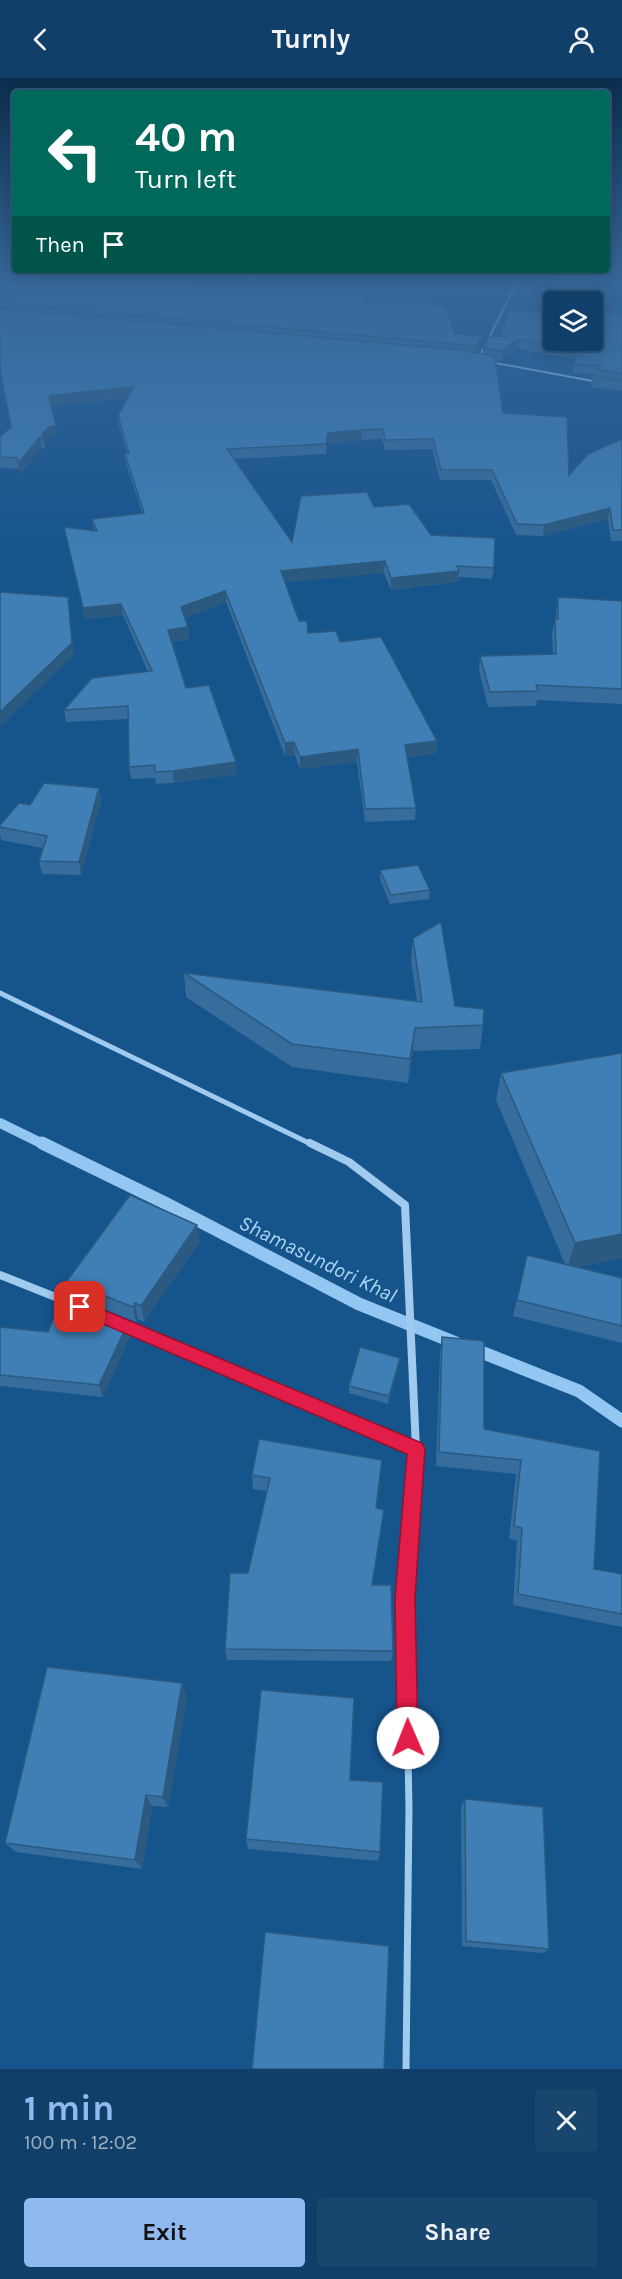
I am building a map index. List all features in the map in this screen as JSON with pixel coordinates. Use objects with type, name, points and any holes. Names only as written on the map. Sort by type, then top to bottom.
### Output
[{"type":"street","points":[[530,370],[600,383]]},
{"type":"street","points":[[0,993],[349,1162],[405,1205],[415,1386],[416,1449],[118,1321]]},
{"type":"street","points":[[0,1275],[77,1306]]},
{"type":"lane","points":[[406,2069],[409,1808],[405,1598],[416,1449]]},
{"type":"building","points":[[0,370],[497,370],[503,413],[567,417],[569,475],[588,454],[622,439],[622,530],[613,530],[610,508],[544,525],[517,524],[492,470],[441,470],[433,439],[385,440],[383,429],[362,430],[328,433],[326,444],[227,449],[292,542],[301,496],[367,492],[374,507],[409,504],[431,535],[495,538],[494,568],[457,566],[459,571],[391,578],[385,561],[281,571],[299,621],[307,621],[308,633],[336,631],[340,642],[381,637],[437,741],[405,745],[416,808],[365,809],[358,749],[300,757],[294,742],[285,743],[225,591],[181,607],[188,627],[168,630],[186,688],[209,685],[236,762],[155,772],[155,765],[129,767],[128,706],[64,710],[92,678],[152,671],[121,604],[83,608],[64,527],[97,531],[92,519],[144,513],[125,454],[129,453],[118,416],[133,387],[49,396],[56,426],[49,427],[42,434],[43,438],[40,437],[18,463],[17,458],[0,457],[0,437],[11,427]]},
{"type":"building","points":[[602,370],[622,370],[622,374]]},
{"type":"building","points":[[594,375],[622,380],[622,381],[592,378]]},
{"type":"building","points":[[0,592],[68,597],[72,643],[0,712]]},
{"type":"building","points":[[558,597],[622,601],[622,689],[536,685],[538,691],[490,692],[480,656],[556,654],[555,618],[558,619]]},
{"type":"building","points":[[44,783],[99,788],[79,862],[39,861],[47,836],[0,827],[19,803],[30,805]]},
{"type":"building","points":[[418,865],[430,890],[391,895],[380,870]]},
{"type":"building","points":[[441,922],[455,1006],[484,1009],[483,1025],[415,1028],[410,1059],[292,1044],[184,973],[422,1002],[413,938]]},
{"type":"building","points":[[622,1053],[622,1234],[575,1243],[501,1073]]},
{"type":"building","points":[[130,1195],[197,1225],[141,1306],[135,1303],[133,1307],[67,1281]]},
{"type":"building","points":[[527,1255],[622,1278],[622,1326],[517,1300]]},
{"type":"building","points":[[63,1295],[129,1321],[99,1385],[0,1375],[0,1327],[48,1332]]},
{"type":"building","points":[[442,1337],[484,1341],[484,1429],[600,1451],[594,1569],[622,1574],[622,1614],[518,1594],[522,1528],[514,1526],[521,1460],[439,1452]]},
{"type":"building","points":[[360,1347],[400,1358],[389,1396],[349,1386]]},
{"type":"building","points":[[259,1439],[382,1460],[376,1508],[384,1510],[372,1585],[391,1585],[393,1651],[225,1649],[230,1573],[248,1573],[270,1478],[252,1475]]},
{"type":"building","points":[[47,1667],[182,1683],[163,1797],[146,1795],[135,1860],[5,1843]]},
{"type":"building","points":[[261,1690],[354,1698],[350,1780],[383,1782],[380,1852],[246,1839]]},
{"type":"building","points":[[465,1799],[543,1807],[549,1949],[466,1941]]},
{"type":"building","points":[[265,1932],[389,1946],[384,2069],[252,2069]]},
{"type":"waterway","name":"Shamasundori Khal","points":[[0,1123],[45,1145]]},
{"type":"waterway","name":"Shamasundori Khal","points":[[42,1143],[163,1202],[359,1304],[456,1343]]},
{"type":"waterway","name":"Shamasundori Khal","points":[[471,1348],[579,1391],[622,1421]]},
{"type":"route","points":[[80,1307],[118,1321],[416,1449],[405,1598],[408,1738]]}]
